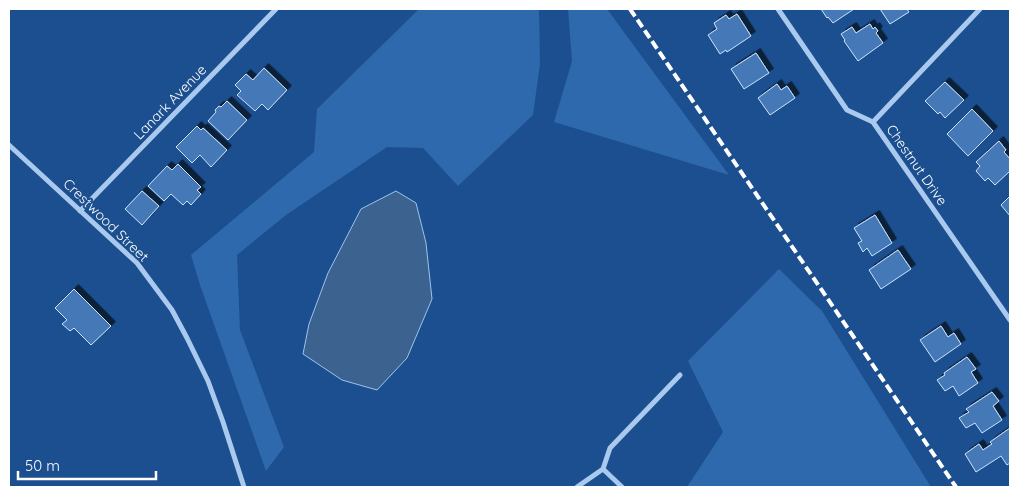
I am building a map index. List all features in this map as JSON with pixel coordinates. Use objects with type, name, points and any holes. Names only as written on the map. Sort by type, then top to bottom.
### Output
[{"type":"street","name":"Lanark Avenue","points":[[80,211],[276,9]]},
{"type":"street","name":"Chestnut Drive","points":[[778,9],[847,110],[874,122],[1010,320]]},
{"type":"street","points":[[874,122],[980,9]]},
{"type":"street","name":"Crestwood Street","points":[[9,145],[137,263],[172,310],[208,381],[244,487]]},
{"type":"street","points":[[577,487],[603,469],[610,448],[680,375]]},
{"type":"street","points":[[603,469],[622,487]]},
{"type":"shaded area","points":[[419,9],[539,9],[540,64],[533,115],[458,186],[423,148],[387,147],[286,215],[237,255],[240,330],[284,447],[266,471],[191,255],[314,152],[317,109]]},
{"type":"shaded area","points":[[568,9],[607,9],[729,175],[554,122],[572,61]]},
{"type":"shaded area","points":[[396,191],[416,203],[426,243],[432,299],[407,358],[377,390],[342,380],[303,354],[309,324],[328,273],[361,209]]},
{"type":"shaded area","points":[[779,269],[822,311],[931,487],[687,487],[723,432],[688,361]]},
{"type":"building","points":[[821,9],[854,9],[833,23]]},
{"type":"building","points":[[880,9],[907,9],[909,12],[890,24]]},
{"type":"building","points":[[737,14],[751,36],[727,52],[726,50],[720,54],[708,35],[717,29],[714,23],[726,15],[729,19]]},
{"type":"building","points":[[870,24],[873,29],[875,27],[878,31],[876,33],[883,43],[858,61],[841,34],[852,27],[856,33]]},
{"type":"building","points":[[756,53],[769,73],[744,89],[731,69]]},
{"type":"building","points":[[264,68],[287,90],[268,110],[262,104],[255,111],[237,95],[241,91],[235,85],[246,74],[253,80]]},
{"type":"building","points":[[945,82],[964,100],[945,118],[925,101]]},
{"type":"building","points":[[777,84],[781,90],[787,86],[795,98],[770,115],[758,98]]},
{"type":"building","points":[[227,101],[247,120],[228,140],[208,121],[216,112],[215,110]]},
{"type":"building","points":[[972,109],[993,131],[968,156],[947,134]]},
{"type":"building","points":[[197,126],[201,130],[203,128],[227,150],[211,167],[200,155],[192,163],[176,147]]},
{"type":"building","points":[[999,141],[1010,159],[1010,171],[995,185],[988,178],[985,181],[976,171],[980,166],[976,162]]},
{"type":"building","points":[[178,164],[201,187],[197,190],[201,194],[191,205],[187,201],[183,205],[171,194],[164,201],[148,186],[167,166],[172,170]]},
{"type":"building","points":[[142,191],[159,206],[142,225],[125,209]]},
{"type":"building","points":[[1010,196],[1010,216],[1001,205]]},
{"type":"building","points":[[875,215],[892,243],[872,256],[867,248],[863,252],[858,243],[862,241],[854,228]]},
{"type":"building","points":[[898,250],[911,269],[881,289],[869,270]]},
{"type":"building","points":[[74,289],[111,326],[91,345],[74,328],[70,331],[62,324],[67,320],[55,308]]},
{"type":"building","points":[[941,326],[948,337],[954,333],[961,344],[935,362],[920,340]]},
{"type":"building","points":[[967,357],[976,369],[971,372],[978,383],[959,396],[953,386],[945,391],[937,380]]},
{"type":"building","points":[[992,392],[999,401],[993,406],[1002,420],[982,433],[975,423],[966,428],[959,418],[969,412],[966,409]]},
{"type":"building","points":[[1010,428],[1010,463],[1007,465],[1001,456],[976,472],[965,454],[979,444],[983,450],[992,444],[990,442]]},
{"type":"railway","points":[[630,9],[956,487]]}]
